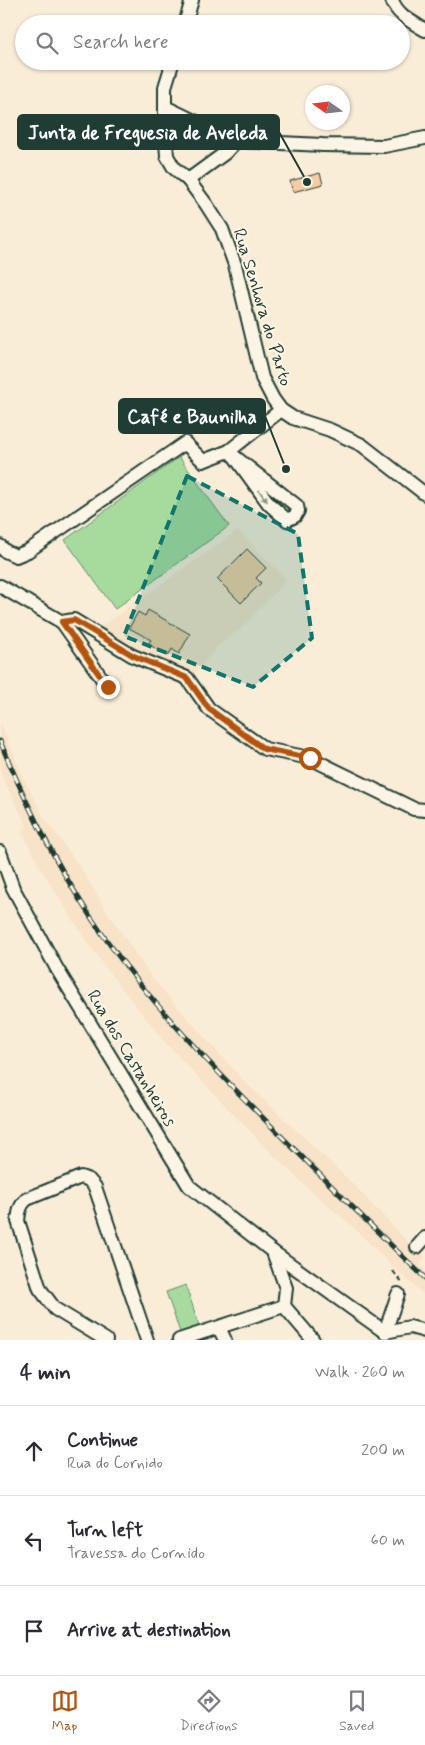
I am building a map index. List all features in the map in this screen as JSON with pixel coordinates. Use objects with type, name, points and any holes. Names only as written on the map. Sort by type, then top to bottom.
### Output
[{"type":"street","points":[[188,15],[192,0]]},
{"type":"street","points":[[392,0],[394,6],[403,15]]},
{"type":"street","points":[[410,21],[425,30]]},
{"type":"street","name":"Rua Senhora do Parto","points":[[170,70],[165,87],[167,156],[174,168],[188,180],[206,204],[222,230],[235,265],[262,378],[273,399],[281,410],[293,418],[330,430],[362,445],[425,494]]},
{"type":"street","points":[[165,107],[236,141],[384,146],[425,138]]},
{"type":"street","points":[[188,180],[225,153],[236,141]]},
{"type":"street","points":[[0,546],[5,551],[16,556],[28,551],[185,443],[203,461],[232,454],[281,410]]},
{"type":"street","points":[[232,454],[297,506],[298,512],[295,516],[288,520],[269,504],[232,454]]},
{"type":"street","points":[[0,586],[62,622],[108,687]]},
{"type":"street","points":[[62,622],[74,620],[134,656],[187,678],[209,709],[264,749],[310,758],[414,809],[425,810]]},
{"type":"street","name":"Rua dos Castanheiros","points":[[0,852],[13,888],[57,969],[189,1186],[273,1252],[385,1332]]},
{"type":"street","points":[[106,1340],[55,1309],[40,1289],[18,1220],[18,1211],[21,1204],[27,1198],[81,1177],[89,1180],[95,1187],[146,1340]]},
{"type":"street","points":[[273,1252],[286,1288],[284,1306],[313,1340]]},
{"type":"street","points":[[286,1288],[304,1274]]},
{"type":"street","points":[[385,1332],[398,1294]]},
{"type":"street","points":[[179,1340],[284,1306]]},
{"type":"street","points":[[385,1332],[410,1327],[425,1331]]},
{"type":"street","points":[[219,1328],[225,1340]]},
{"type":"path","points":[[393,1271],[402,1283],[398,1294]]},
{"type":"highlighted area","points":[[187,476],[298,534],[312,638],[253,687],[124,636]]},
{"type":"shaded area","points":[[238,530],[287,580],[241,629],[220,644],[193,675],[147,652],[144,657],[96,630]]},
{"type":"shaded area","points":[[0,721],[23,777],[44,817],[81,868],[103,905],[153,979],[242,1079],[350,1181],[413,1247],[425,1256],[425,1259],[420,1264],[425,1270],[425,1296],[353,1227],[304,1185],[254,1136],[162,1039],[104,966],[41,869],[21,831],[27,826],[0,773]]},
{"type":"green space","points":[[179,457],[229,526],[115,609],[65,540]]},
{"type":"green space","points":[[186,1285],[199,1326],[180,1332],[166,1292]]},
{"type":"building","points":[[320,173],[323,184],[293,192],[290,181]]},
{"type":"building","points":[[247,549],[266,568],[256,578],[261,583],[241,603],[217,579]]},
{"type":"building","points":[[148,610],[190,634],[179,654],[172,649],[168,656],[148,644],[151,640],[129,628],[138,612],[145,616]]},
{"type":"railway","points":[[0,741],[52,853],[111,947],[157,1005],[233,1087],[425,1278]]},
{"type":"place","name":"Junta de Freguesia de Aveleda","points":[[307,182]]},
{"type":"place","name":"Café e Baunilha","points":[[286,469]]},
{"type":"route","points":[[108,687],[62,622],[74,620],[134,656],[187,678],[209,709],[264,749],[310,758]]}]
